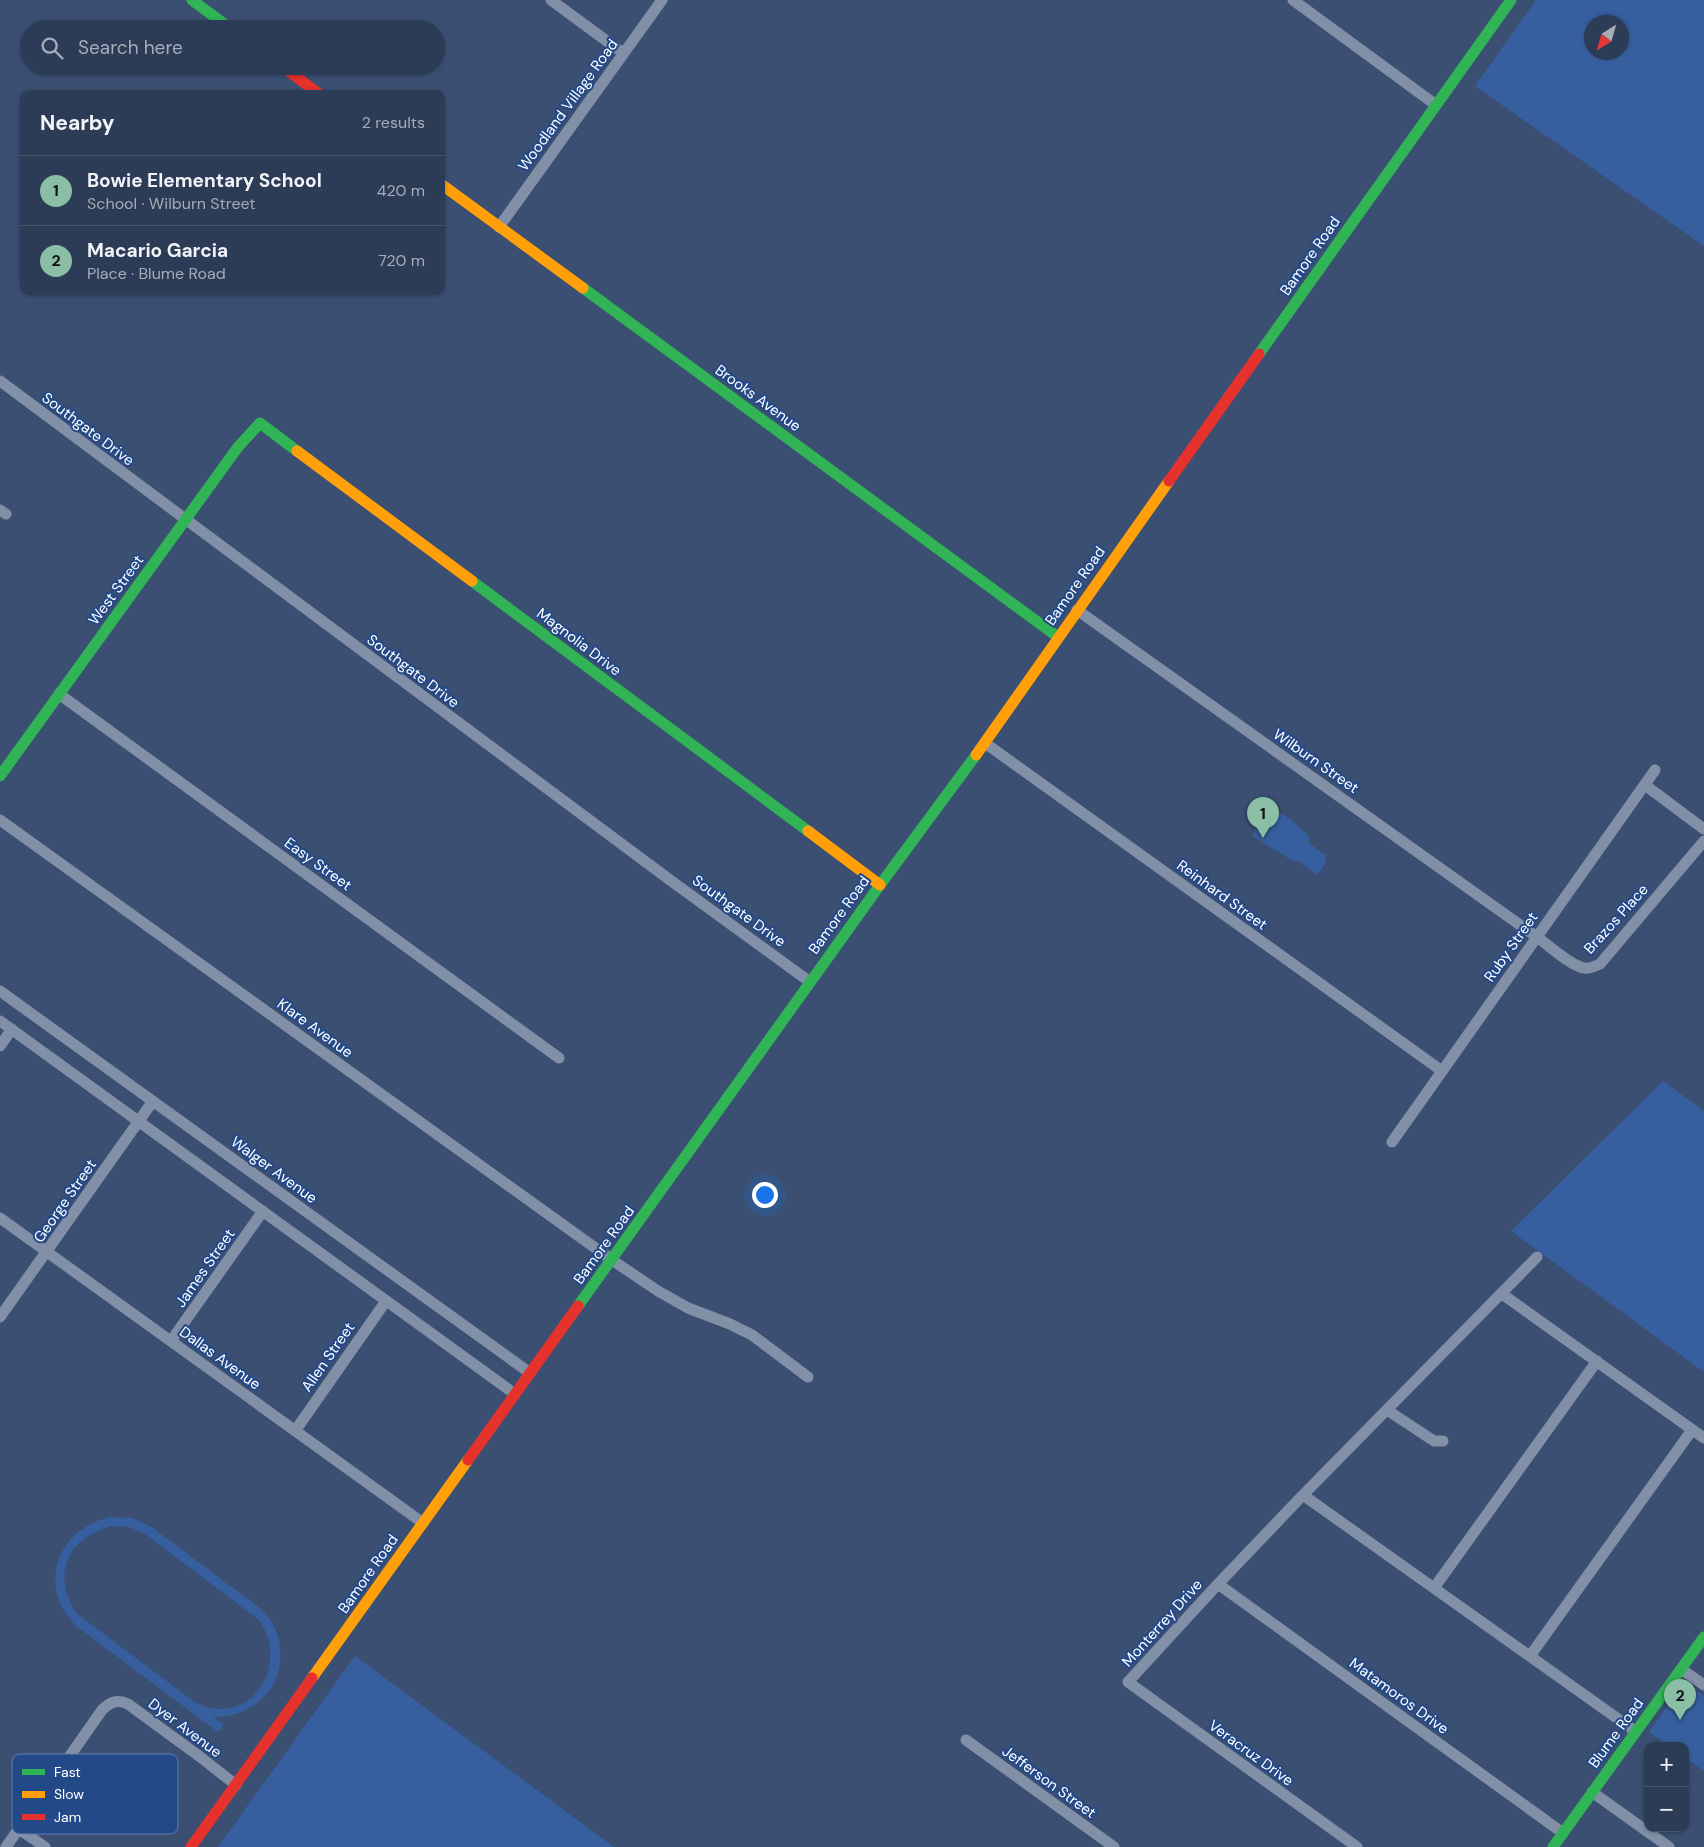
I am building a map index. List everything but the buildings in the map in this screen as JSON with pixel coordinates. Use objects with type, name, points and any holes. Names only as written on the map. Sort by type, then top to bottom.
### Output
[{"type":"street","points":[[192,0],[219,20]]},
{"type":"street","points":[[551,0],[623,53]]},
{"type":"street","name":"Woodland Village Road","points":[[498,227],[662,0]]},
{"type":"street","points":[[1292,0],[1436,105]]},
{"type":"street","name":"Bamore Road","points":[[191,1847],[880,884],[985,743],[1058,636],[1511,0]]},
{"type":"street","points":[[294,75],[314,90]]},
{"type":"street","name":"Brooks Avenue","points":[[445,187],[1058,636]]},
{"type":"street","name":"Southgate Drive","points":[[0,382],[810,982]]},
{"type":"street","name":"West Street","points":[[0,776],[238,447],[260,423]]},
{"type":"street","name":"Magnolia Drive","points":[[260,423],[880,884]]},
{"type":"street","name":"Wilburn Street","points":[[1077,610],[1537,937]]},
{"type":"street","name":"Easy Street","points":[[59,694],[559,1058]]},
{"type":"street","name":"Reinhard Street","points":[[985,743],[1442,1071]]},
{"type":"street","name":"Ruby Street","points":[[1392,1142],[1656,770]]},
{"type":"street","points":[[1645,784],[1704,829]]},
{"type":"street","name":"Klare Avenue","points":[[0,820],[612,1260],[658,1291],[688,1308],[730,1324],[752,1335],[808,1377]]},
{"type":"street","name":"Brazos Place","points":[[1537,937],[1572,962],[1584,968],[1600,964],[1704,841]]},
{"type":"street","name":"Walger Avenue","points":[[0,991],[530,1373]]},
{"type":"street","points":[[0,1021],[515,1394]]},
{"type":"street","points":[[0,1046],[12,1029]]},
{"type":"street","name":"George Street","points":[[0,1317],[153,1101]]},
{"type":"street","name":"James Street","points":[[171,1341],[263,1211]]},
{"type":"street","name":"Dallas Avenue","points":[[0,1218],[422,1523]]},
{"type":"street","name":"Monterrey Drive","points":[[1128,1682],[1303,1495],[1537,1257]]},
{"type":"street","points":[[1502,1294],[1704,1438]]},
{"type":"street","name":"Allen Street","points":[[295,1431],[386,1300]]},
{"type":"street","points":[[1434,1588],[1597,1361]]},
{"type":"street","points":[[1387,1410],[1434,1441],[1444,1441]]},
{"type":"street","points":[[1530,1656],[1692,1430]]},
{"type":"street","points":[[1303,1495],[1635,1731]]},
{"type":"street","name":"Matamoros Drive","points":[[1218,1584],[1563,1832]]},
{"type":"street","name":"Blume Road","points":[[1553,1847],[1704,1637]]},
{"type":"street","points":[[1681,1669],[1704,1685]]},
{"type":"street","name":"Veracruz Drive","points":[[1128,1682],[1357,1847]]},
{"type":"street","name":"Dyer Avenue","points":[[71,1754],[102,1710],[114,1701],[122,1701],[236,1785]]},
{"type":"street","name":"Jefferson Street","points":[[966,1740],[1114,1847]]},
{"type":"street","points":[[1592,1792],[1670,1847]]},
{"type":"street","points":[[6,1847],[15,1834]]},
{"type":"street","points":[[26,1834],[45,1847]]},
{"type":"shaded area","points":[[1536,0],[1704,0],[1704,246],[1475,86]]},
{"type":"shaded area","points":[[1268,808],[1278,811],[1297,825],[1310,838],[1308,842],[1326,856],[1325,864],[1317,875],[1298,861],[1293,861],[1253,836]]},
{"type":"shaded area","points":[[1663,1081],[1704,1111],[1704,1372],[1511,1231]]},
{"type":"shaded area","points":[[111,1517],[132,1518],[150,1526],[251,1601],[263,1611],[272,1623],[279,1638],[280,1647],[280,1664],[275,1681],[266,1695],[253,1706],[238,1713],[213,1717],[224,1725],[218,1732],[75,1625],[63,1609],[56,1588],[56,1573],[59,1560],[64,1548],[73,1537],[97,1521]],"holes":[[[111,1526],[129,1527],[144,1533],[259,1620],[267,1635],[270,1651],[269,1667],[264,1682],[255,1694],[243,1703],[228,1708],[211,1708],[195,1702],[76,1613],[65,1585],[65,1571],[68,1559],[74,1549],[84,1539],[96,1532]]]},
{"type":"shaded area","points":[[355,1656],[614,1847],[218,1847]]},
{"type":"shaded area","points":[[1684,1682],[1704,1696],[1704,1771],[1689,1760],[1689,1742],[1663,1742],[1649,1732]]},
{"type":"traffic: fast","points":[[192,0],[219,20]]},
{"type":"traffic: fast","points":[[1259,354],[1511,0]]},
{"type":"traffic: fast","points":[[583,288],[1058,637]]},
{"type":"traffic: fast","points":[[0,776],[238,447],[260,423],[297,451]]},
{"type":"traffic: fast","points":[[472,581],[808,831]]},
{"type":"traffic: fast","points":[[578,1306],[880,885],[976,755]]},
{"type":"traffic: fast","points":[[1553,1847],[1704,1637]]},
{"type":"traffic: slow","points":[[445,187],[583,288]]},
{"type":"traffic: slow","points":[[297,451],[472,581]]},
{"type":"traffic: slow","points":[[976,755],[1169,481]]},
{"type":"traffic: slow","points":[[808,831],[880,885]]},
{"type":"traffic: slow","points":[[312,1678],[468,1460]]},
{"type":"traffic: jam","points":[[294,75],[314,90]]},
{"type":"traffic: jam","points":[[1169,481],[1259,354]]},
{"type":"traffic: jam","points":[[468,1460],[578,1306]]},
{"type":"traffic: jam","points":[[191,1847],[312,1678]]},
{"type":"place","name":"Bowie Elementary School","points":[[1263,838]]},
{"type":"place","name":"Macario Garcia","points":[[1680,1720]]}]
